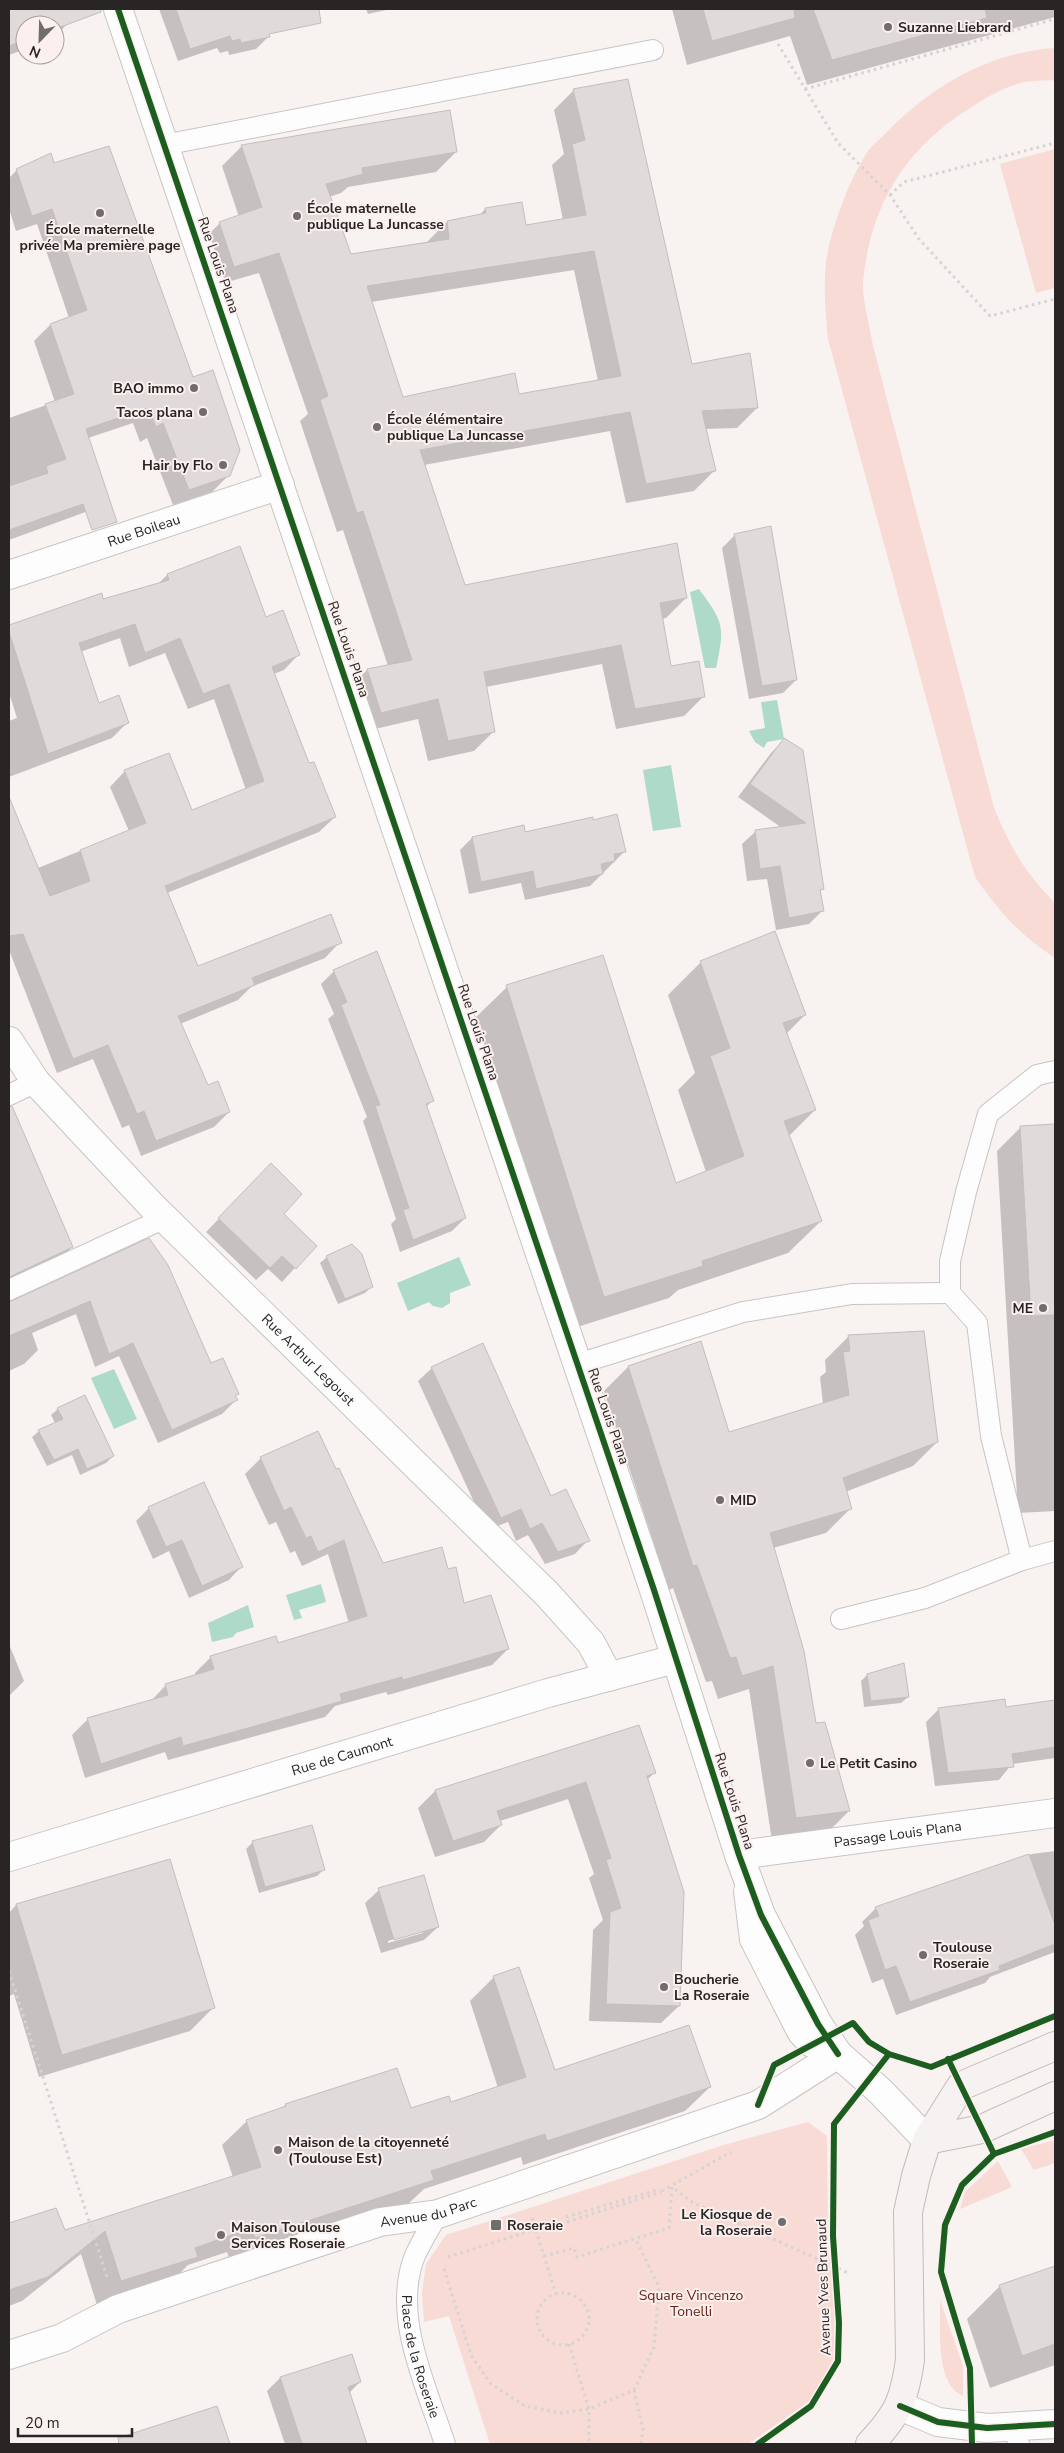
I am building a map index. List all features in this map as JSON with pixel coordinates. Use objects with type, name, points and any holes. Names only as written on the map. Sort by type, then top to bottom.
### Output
[{"type":"main road","points":[[870,2444],[890,2422],[900,2406],[910,2360],[908,2212],[927,2140],[961,2086],[1055,2046]]},
{"type":"main road","points":[[927,2140],[982,2129],[1055,2096]]},
{"type":"street","name":"Rue Louis Plana","points":[[118,9],[578,1364],[739,1855],[761,1915],[818,2024],[838,2054],[880,2091],[927,2140]]},
{"type":"street","name":"Rue Boileau","points":[[9,575],[280,484]]},
{"type":"street","name":"Rue Arthur Legoust","points":[[9,1041],[36,1082],[165,1218],[548,1596],[590,1643],[609,1676]]},
{"type":"street","name":"Rue de Caumont","points":[[9,1857],[548,1693],[675,1659]]},
{"type":"street","name":"Passage Louis Plana","points":[[739,1855],[1055,1813]]},
{"type":"street","name":"Avenue du Parc","points":[[9,2355],[62,2338],[118,2309],[380,2222],[438,2214],[758,2105],[838,2054]]},
{"type":"street","points":[[900,2406],[938,2422],[987,2428],[1016,2436],[1055,2424]]},
{"type":"lane","points":[[164,145],[653,50]]},
{"type":"lane","points":[[1022,1560],[991,1436],[978,1323],[950,1293],[950,1261],[966,1192],[988,1114],[1037,1075],[1055,1071]]},
{"type":"lane","points":[[9,1095],[36,1082]]},
{"type":"lane","points":[[9,1290],[165,1218]]},
{"type":"lane","points":[[578,1364],[743,1312],[852,1294],[950,1293]]},
{"type":"lane","points":[[841,1619],[925,1598],[1022,1560],[1055,1551]]},
{"type":"lane","name":"Place de la Roseraie","points":[[438,2214],[414,2260],[406,2304],[409,2330],[445,2444]]},
{"type":"path","points":[[805,89],[1055,19]]},
{"type":"path","points":[[778,44],[838,143],[890,195],[919,239],[990,316],[1055,300]]},
{"type":"path","points":[[890,195],[904,182],[1055,143]]},
{"type":"path","points":[[9,1971],[118,2309]]},
{"type":"path","points":[[567,2222],[672,2187],[738,2148]]},
{"type":"path","points":[[522,2185],[556,2294]]},
{"type":"path","points":[[544,2256],[574,2248],[577,2257],[669,2228],[672,2187]]},
{"type":"path","points":[[672,2187],[692,2202],[848,2273]]},
{"type":"path","points":[[566,2217],[661,2191]]},
{"type":"path","points":[[536,2229],[441,2260],[472,2356],[491,2384],[525,2406],[561,2413],[589,2409],[634,2390]]},
{"type":"path","points":[[635,2238],[659,2287],[654,2348],[634,2390],[643,2430],[641,2444]]},
{"type":"path","points":[[567,2293],[576,2296],[588,2312],[589,2322],[585,2332],[578,2340],[569,2344],[549,2341],[542,2334],[538,2325],[537,2315],[540,2305],[556,2294],[567,2293]]},
{"type":"path","points":[[569,2344],[589,2409],[589,2444]]},
{"type":"green space","points":[[1055,48],[1055,80],[1021,83],[986,98],[945,126],[925,143],[908,162],[882,205],[873,229],[867,255],[863,289],[873,346],[994,808],[1026,870],[1055,903],[1055,958],[1011,922],[975,877],[828,339],[825,268],[836,222],[854,175],[873,145],[904,115],[943,86],[985,64],[1008,56]]},
{"type":"green space","points":[[1055,149],[1055,288],[1036,293],[1000,164]]},
{"type":"green space","name":"Square Vincenzo Tonelli","points":[[808,2122],[827,2136],[828,2243],[835,2318],[833,2360],[812,2399],[748,2444],[490,2444],[449,2316],[424,2322],[422,2293],[426,2264],[446,2235],[727,2144]]},
{"type":"green space","points":[[1055,2140],[1055,2163],[1034,2170],[1021,2149]]},
{"type":"green space","points":[[998,2161],[1012,2187],[960,2209],[965,2192]]},
{"type":"green space","points":[[940,2300],[963,2366],[963,2396],[947,2380],[943,2367],[940,2339]]},
{"type":"shaded area","points":[[699,589],[718,618],[720,626],[721,643],[716,668],[705,668],[690,592]]},
{"type":"shaded area","points":[[777,700],[784,739],[767,742],[764,748],[755,742],[749,731],[765,728],[761,702]]},
{"type":"shaded area","points":[[671,765],[681,827],[653,831],[643,770]]},
{"type":"shaded area","points":[[459,1257],[471,1285],[450,1293],[450,1303],[442,1308],[433,1306],[429,1302],[408,1311],[397,1283]]},
{"type":"shaded area","points":[[114,1369],[137,1419],[114,1429],[91,1378]]},
{"type":"shaded area","points":[[321,1584],[326,1602],[299,1610],[302,1618],[294,1620],[286,1595]]},
{"type":"shaded area","points":[[248,1605],[254,1627],[236,1633],[233,1637],[212,1642],[208,1623]]},
{"type":"building","points":[[9,9],[101,9],[101,12],[65,25],[65,15],[15,15],[15,44],[9,46]]},
{"type":"building","points":[[176,9],[319,9],[321,23],[269,34],[270,37],[241,43],[240,39],[232,41],[230,36],[190,49]]},
{"type":"building","points":[[703,9],[794,9],[795,18],[712,41]]},
{"type":"building","name":"Suzanne Liebrard","points":[[813,9],[985,9],[987,18],[832,60]]},
{"type":"building","points":[[628,79],[692,364],[750,353],[758,408],[702,411],[716,471],[646,484],[630,412],[420,450],[465,585],[677,543],[687,598],[660,603],[671,666],[699,661],[705,697],[635,709],[621,645],[484,672],[495,732],[448,741],[438,699],[381,713],[367,669],[412,660],[363,511],[357,513],[320,400],[328,396],[279,253],[234,267],[219,222],[262,207],[241,145],[450,110],[457,152],[362,168],[363,174],[326,184],[351,254],[449,239],[447,221],[486,213],[485,208],[522,202],[526,225],[586,215],[572,144],[585,140],[573,89]],"holes":[[[594,251],[621,376],[519,394],[515,373],[403,397],[367,286]]]},
{"type":"building","points":[[109,146],[193,377],[213,370],[240,450],[230,476],[189,490],[163,423],[156,427],[148,408],[86,429],[117,522],[92,530],[83,504],[9,530],[9,486],[48,473],[46,466],[66,459],[45,404],[74,394],[50,324],[87,310],[52,209],[32,216],[16,169],[51,153],[54,163]]},
{"type":"building","points":[[771,526],[797,680],[762,686],[734,534]]},
{"type":"building","points":[[240,546],[266,617],[283,610],[300,655],[272,667],[309,763],[314,762],[336,817],[165,886],[198,966],[331,914],[342,943],[252,978],[255,985],[178,1016],[208,1085],[218,1081],[230,1112],[156,1141],[144,1111],[137,1114],[108,1045],[73,1059],[23,934],[9,936],[9,797],[50,896],[90,881],[80,850],[146,823],[124,770],[169,753],[192,810],[264,781],[229,684],[203,694],[180,638],[145,653],[135,624],[79,643],[99,703],[119,695],[129,723],[48,754],[9,632],[9,625],[102,593],[103,599],[169,580],[167,574]]},
{"type":"building","points":[[784,738],[803,750],[824,889],[820,890],[824,911],[789,918],[780,866],[760,869],[755,830],[806,823],[750,784]]},
{"type":"building","points":[[617,814],[626,852],[614,854],[615,861],[601,864],[603,874],[536,889],[533,871],[481,882],[472,837],[524,825],[525,832],[593,817],[593,820]]},
{"type":"building","points":[[775,931],[806,1015],[783,1023],[816,1110],[784,1121],[822,1221],[702,1261],[703,1266],[604,1297],[506,985],[603,955],[676,1183],[744,1156],[710,1056],[730,1048],[700,961]]},
{"type":"building","points":[[377,951],[434,1101],[426,1104],[466,1218],[413,1240],[403,1210],[409,1208],[375,1106],[380,1105],[341,1005],[347,1002],[333,970]]},
{"type":"building","points":[[12,1106],[73,1247],[9,1277],[9,1107]]},
{"type":"building","name":"ME","points":[[1055,1124],[1055,1315],[1031,1316],[1020,1126]]},
{"type":"building","points":[[271,1163],[302,1194],[284,1214],[317,1246],[296,1269],[282,1256],[270,1268],[218,1218]]},
{"type":"building","points":[[149,1238],[168,1265],[211,1363],[223,1358],[239,1394],[235,1396],[238,1400],[172,1430],[133,1343],[109,1354],[90,1301],[9,1336],[9,1302]]},
{"type":"building","points":[[352,1244],[362,1254],[373,1287],[345,1299],[326,1256]]},
{"type":"building","name":"MID","points":[[924,1331],[938,1442],[843,1478],[852,1509],[770,1533],[804,1651],[816,1723],[825,1722],[850,1811],[796,1818],[773,1666],[742,1676],[736,1657],[730,1658],[697,1565],[693,1566],[628,1366],[701,1341],[729,1432],[849,1395],[843,1352],[850,1351],[848,1335]]},
{"type":"building","points":[[483,1343],[551,1496],[566,1489],[590,1541],[558,1552],[542,1523],[530,1529],[521,1509],[501,1518],[431,1367]]},
{"type":"building","points":[[85,1395],[114,1456],[87,1469],[78,1449],[54,1460],[38,1430],[63,1419],[57,1408]]},
{"type":"building","points":[[318,1431],[336,1469],[339,1468],[383,1563],[442,1547],[448,1569],[456,1567],[464,1603],[491,1595],[509,1649],[403,1680],[402,1677],[340,1694],[342,1701],[259,1725],[183,1746],[181,1737],[101,1764],[87,1718],[168,1695],[165,1684],[214,1669],[210,1656],[276,1636],[278,1643],[367,1616],[344,1540],[318,1552],[311,1536],[306,1538],[291,1507],[284,1511],[260,1457]]},
{"type":"building","points":[[204,1482],[243,1567],[202,1586],[182,1540],[166,1547],[148,1507]]},
{"type":"building","points":[[904,1663],[909,1697],[871,1701],[867,1674]]},
{"type":"building","points":[[1005,1699],[1006,1707],[1055,1700],[1055,1747],[1012,1754],[1014,1767],[948,1773],[938,1708]]},
{"type":"building","points":[[639,1725],[656,1773],[647,1776],[684,1892],[680,2006],[606,2004],[610,1912],[621,1908],[606,1860],[611,1858],[586,1782],[497,1811],[502,1825],[453,1841],[435,1790]]},
{"type":"building","points":[[312,1825],[325,1870],[265,1887],[252,1841]]},
{"type":"building","points":[[1029,1854],[1055,1925],[1055,1944],[999,1966],[1000,1970],[910,2002],[896,1966],[885,1970],[868,1920],[879,1916],[875,1907]]},
{"type":"building","points":[[170,1859],[215,2008],[62,2055],[16,1904]]},
{"type":"building","points":[[424,1875],[439,1927],[394,1940],[378,1888]]},
{"type":"building","points":[[519,1967],[555,2070],[689,2025],[711,2087],[547,2141],[545,2134],[431,2171],[434,2180],[255,2238],[251,2228],[195,2248],[198,2257],[121,2281],[105,2231],[48,2277],[9,2290],[9,2223],[56,2208],[65,2230],[261,2167],[246,2120],[286,2106],[285,2104],[397,2068],[411,2108],[449,2096],[451,2102],[526,2077],[493,1976]]},
{"type":"building","points":[[1055,2266],[1055,2344],[1022,2356],[999,2285]]},
{"type":"building","points":[[352,2354],[361,2382],[348,2387],[367,2444],[302,2444],[280,2377]]},
{"type":"building","points":[[217,2406],[230,2444],[119,2444],[118,2438]]},
{"type":"cycle path","points":[[118,9],[654,1590],[739,1855],[761,1915],[818,2024],[838,2054]]},
{"type":"cycle path","points":[[758,2105],[774,2065],[853,2023],[869,2042],[889,2054],[931,2067],[1055,2016]]},
{"type":"cycle path","name":"Avenue Yves Brunaud","points":[[758,2444],[811,2406],[838,2361],[839,2323],[833,2236],[834,2124],[889,2054]]},
{"type":"cycle path","points":[[948,2059],[994,2154]]},
{"type":"cycle path","points":[[972,2444],[970,2368],[941,2272],[945,2225],[962,2185],[994,2154],[1055,2132]]},
{"type":"cycle path","points":[[900,2406],[938,2422],[987,2428],[1055,2424]]},
{"type":"place","name":"Suzanne Liebrard","points":[[888,27]]},
{"type":"place","name":"École maternelle privée Ma première page","points":[[100,213]]},
{"type":"place","name":"École maternelle publique La Juncasse","points":[[297,216]]},
{"type":"place","name":"BAO immo","points":[[194,388]]},
{"type":"place","name":"Tacos plana","points":[[203,412]]},
{"type":"place","name":"École élémentaire publique La Juncasse","points":[[377,427]]},
{"type":"place","name":"Hair by Flo","points":[[223,465]]},
{"type":"place","name":"ME","points":[[1043,1308]]},
{"type":"place","name":"MID","points":[[720,1500]]},
{"type":"place","name":"Le Petit Casino","points":[[810,1763]]},
{"type":"place","name":"Toulouse Roseraie","points":[[923,1955]]},
{"type":"place","name":"Boucherie La Roseraie","points":[[664,1987]]},
{"type":"place","name":"Maison de la citoyenneté (Toulouse Est)","points":[[278,2150]]},
{"type":"place","name":"Le Kiosque de la Roseraie","points":[[782,2222]]},
{"type":"place","name":"Roseraie","points":[[496,2225]]},
{"type":"place","name":"Maison Toulouse Services Roseraie","points":[[221,2235]]}]
